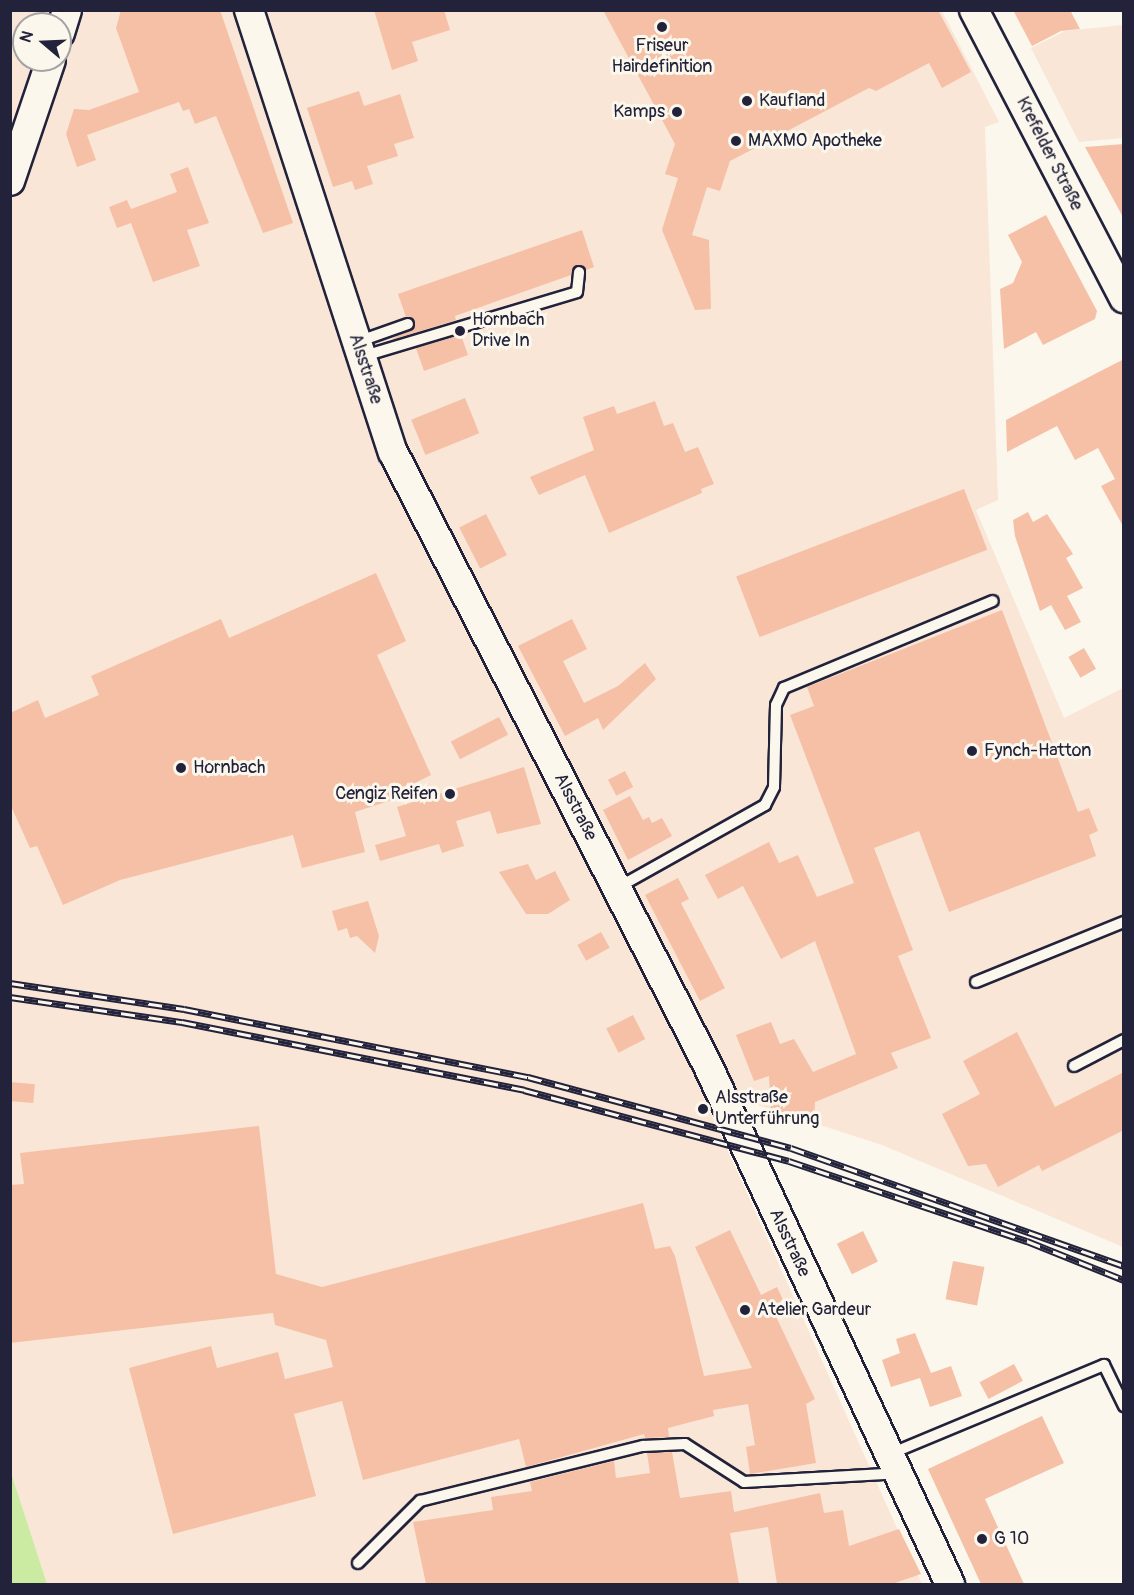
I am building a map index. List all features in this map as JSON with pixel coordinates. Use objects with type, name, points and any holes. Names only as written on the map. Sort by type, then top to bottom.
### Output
[{"type":"street","name":"Alsstraße","points":[[249,10],[393,452],[708,1066],[894,1464],[944,1582]]},
{"type":"street","name":"Krefelder Straße","points":[[974,10],[1124,298]]},
{"type":"street","points":[[10,181],[47,72]]},
{"type":"lane","points":[[359,350],[577,292],[579,272]]},
{"type":"lane","points":[[359,350],[408,324]]},
{"type":"lane","points":[[616,888],[765,806],[774,787],[776,705],[784,688],[993,601]]},
{"type":"lane","points":[[976,982],[1124,922]]},
{"type":"lane","points":[[1074,1066],[1124,1040]]},
{"type":"lane","points":[[358,1563],[420,1501],[643,1446],[685,1444],[744,1482],[894,1464],[1104,1365],[1124,1406]]},
{"type":"shaded area","points":[[10,11],[942,11],[999,122],[985,127],[998,500],[976,510],[1064,718],[1123,688],[1123,1247],[882,1145],[699,1086],[922,1584],[47,1584],[10,1473]]},
{"type":"shaded area","points":[[1123,25],[1123,138],[1079,142],[1031,48],[1065,31]]},
{"type":"green space","points":[[11,1473],[47,1584],[11,1584]]},
{"type":"building","points":[[121,10],[220,10],[293,223],[263,233],[216,116],[195,124],[189,109],[183,111],[179,102],[87,135],[96,160],[77,167],[66,134],[74,109],[89,110],[139,92],[116,28]]},
{"type":"building","points":[[374,10],[444,10],[450,30],[412,42],[418,61],[392,70]]},
{"type":"building","name":"Kaufland","points":[[603,10],[938,10],[971,72],[942,88],[929,63],[876,91],[869,88],[730,161],[720,191],[707,187],[692,235],[709,240],[711,309],[695,310],[662,230],[678,178],[665,174],[675,144]]},
{"type":"building","points":[[1013,10],[1070,10],[1080,29],[1061,31],[1032,46]]},
{"type":"building","points":[[359,91],[364,106],[400,94],[414,138],[394,144],[398,156],[367,166],[373,184],[355,190],[352,181],[333,187],[307,108]]},
{"type":"building","points":[[1124,144],[1124,219],[1085,147]]},
{"type":"building","points":[[188,167],[209,223],[187,230],[200,266],[153,282],[131,223],[117,228],[109,207],[127,200],[131,209],[177,192],[170,174]]},
{"type":"building","points":[[1046,215],[1097,311],[1095,319],[1043,345],[1036,332],[1004,349],[1000,289],[1013,283],[1022,262],[1008,235]]},
{"type":"building","points":[[582,230],[594,267],[586,270],[576,265],[571,275],[455,316],[456,320],[391,340],[415,325],[406,317],[398,294]]},
{"type":"building","points":[[461,335],[468,355],[424,371],[416,348]]},
{"type":"building","points":[[1124,359],[1124,528],[1101,486],[1115,479],[1098,448],[1075,460],[1057,426],[1007,452],[1006,420]]},
{"type":"building","points":[[465,398],[479,433],[425,455],[411,420]]},
{"type":"building","points":[[655,401],[664,426],[673,423],[685,452],[698,447],[714,484],[701,489],[702,493],[609,533],[585,475],[539,495],[530,477],[594,450],[583,417],[614,406],[617,414]]},
{"type":"building","points":[[964,489],[987,550],[760,637],[736,576]]},
{"type":"building","points":[[1028,512],[1033,522],[1047,514],[1073,554],[1066,558],[1083,588],[1067,596],[1081,622],[1065,630],[1051,605],[1040,611],[1015,536],[1013,520]]},
{"type":"building","points":[[486,514],[507,555],[480,569],[459,528]]},
{"type":"building","name":"Hornbach","points":[[376,573],[406,641],[377,655],[431,775],[393,794],[395,799],[355,812],[365,852],[302,868],[293,835],[120,880],[63,905],[37,846],[30,848],[10,804],[10,713],[38,700],[45,718],[99,695],[91,676],[221,619],[229,638]]},
{"type":"building","points":[[1002,610],[1078,812],[1089,808],[1098,831],[1089,835],[1096,856],[949,912],[919,831],[874,848],[913,950],[898,956],[931,1038],[891,1053],[898,1068],[815,1102],[814,1122],[782,1121],[781,1115],[771,1115],[769,1076],[754,1081],[736,1035],[771,1022],[780,1044],[794,1039],[813,1072],[856,1054],[815,941],[781,959],[743,886],[718,899],[705,875],[769,842],[779,863],[798,855],[817,897],[854,883],[790,715],[814,706],[807,687]]},
{"type":"building","points":[[572,619],[587,649],[563,661],[584,703],[618,686],[645,663],[656,679],[603,730],[598,718],[565,736],[518,646]]},
{"type":"building","points":[[1084,648],[1096,669],[1080,678],[1068,657]]},
{"type":"building","points":[[499,717],[508,735],[460,759],[451,742]]},
{"type":"building","points":[[524,767],[541,824],[497,834],[490,811],[456,821],[464,846],[442,853],[439,844],[380,861],[375,845],[406,836],[397,807]]},
{"type":"building","points":[[625,771],[633,787],[616,796],[608,780]]},
{"type":"building","points":[[630,796],[643,820],[649,817],[652,823],[662,818],[672,836],[628,860],[603,810]]},
{"type":"building","points":[[528,864],[536,880],[555,871],[570,900],[548,914],[526,914],[499,872]]},
{"type":"building","points":[[678,878],[689,899],[681,903],[725,988],[700,1001],[645,895]]},
{"type":"building","points":[[368,901],[379,936],[375,953],[357,936],[350,938],[347,928],[338,931],[332,911]]},
{"type":"building","points":[[601,932],[610,948],[586,961],[577,945]]},
{"type":"building","points":[[633,1015],[645,1039],[619,1053],[606,1029]]},
{"type":"building","points":[[1017,1032],[1055,1107],[1124,1072],[1124,1130],[1042,1171],[1039,1165],[998,1187],[986,1164],[968,1166],[942,1114],[980,1094],[963,1061]]},
{"type":"building","points":[[10,1082],[35,1084],[33,1103],[10,1101]]},
{"type":"building","points":[[259,1126],[276,1274],[322,1287],[643,1203],[655,1249],[670,1246],[675,1256],[704,1376],[752,1368],[695,1247],[730,1230],[761,1295],[777,1287],[784,1302],[772,1308],[815,1399],[806,1404],[816,1463],[750,1474],[746,1447],[755,1445],[748,1404],[713,1410],[714,1416],[668,1428],[669,1437],[645,1438],[644,1434],[526,1467],[519,1439],[363,1480],[342,1401],[294,1414],[316,1496],[173,1534],[129,1368],[211,1346],[217,1368],[278,1352],[285,1379],[333,1367],[326,1340],[275,1325],[273,1313],[10,1343],[10,1185],[24,1184],[20,1153]]},
{"type":"building","points":[[863,1231],[878,1262],[852,1274],[837,1244]]},
{"type":"building","points":[[953,1261],[984,1267],[977,1305],[946,1299]]},
{"type":"building","points":[[915,1333],[931,1373],[951,1366],[962,1396],[930,1407],[920,1378],[891,1387],[882,1360],[900,1353],[896,1339]]},
{"type":"building","points":[[1014,1364],[1023,1381],[988,1399],[980,1382]]},
{"type":"building","name":"G 10","points":[[1042,1416],[1064,1463],[985,1499],[1024,1584],[981,1584],[928,1469]]},
{"type":"building","points":[[672,1452],[680,1498],[731,1491],[734,1512],[820,1493],[824,1513],[843,1510],[849,1546],[899,1529],[921,1574],[892,1584],[777,1584],[768,1527],[730,1533],[739,1584],[426,1584],[413,1522],[493,1510],[491,1497],[532,1491],[530,1482],[614,1461],[616,1478],[650,1473],[647,1453]]},
{"type":"railway","points":[[10,983],[184,1009],[528,1077],[791,1148],[1124,1266]]},
{"type":"railway","points":[[10,997],[182,1022],[524,1090],[789,1161],[1027,1241],[1124,1280]]},
{"type":"place","name":"Friseur Hairdefinition","points":[[662,27]]},
{"type":"place","name":"Kaufland","points":[[747,101]]},
{"type":"place","name":"Kamps","points":[[677,112]]},
{"type":"place","name":"MAXMO Apotheke","points":[[736,141]]},
{"type":"place","name":"Hornbach Drive In","points":[[460,331]]},
{"type":"place","name":"Fynch-Hatton","points":[[972,751]]},
{"type":"place","name":"Hornbach","points":[[181,768]]},
{"type":"place","name":"Cengiz Reifen","points":[[450,794]]},
{"type":"place","name":"Alsstraße Unterführung","points":[[703,1109]]},
{"type":"place","name":"Atelier Gardeur","points":[[745,1310]]},
{"type":"place","name":"G 10","points":[[982,1539]]}]
